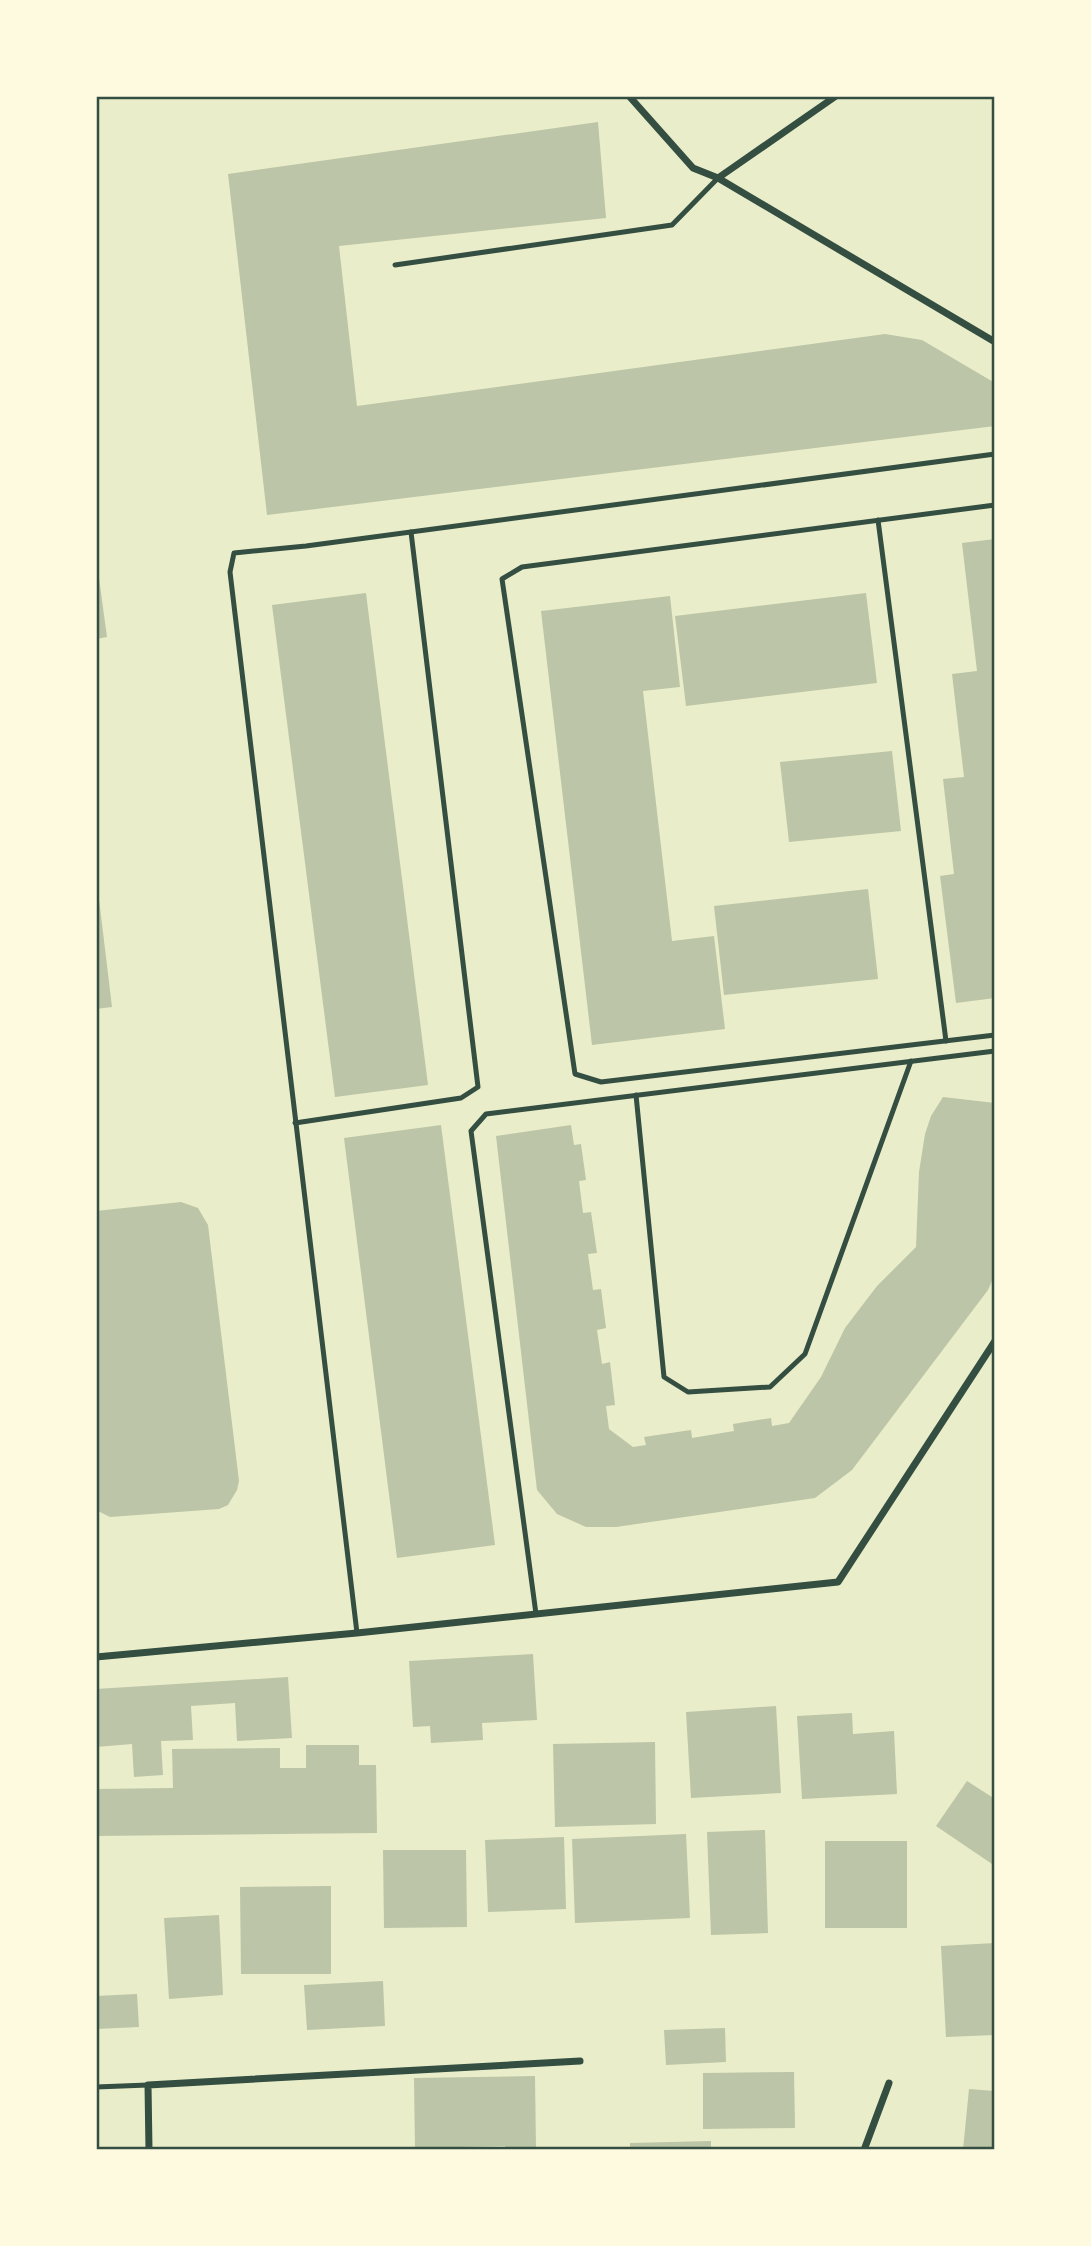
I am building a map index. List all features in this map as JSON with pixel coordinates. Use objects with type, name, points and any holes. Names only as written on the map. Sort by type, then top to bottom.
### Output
[{"type":"street","points":[[629,96],[693,168],[718,178],[995,342]]},
{"type":"street","points":[[718,178],[836,96]]},
{"type":"street","points":[[96,1657],[356,1633],[838,1582],[995,1341]]},
{"type":"street","points":[[149,2150],[148,2085],[580,2061]]},
{"type":"street","points":[[864,2150],[889,2083]]},
{"type":"lane","points":[[395,265],[672,225],[718,178]]},
{"type":"lane","points":[[356,1633],[230,572],[234,553],[995,454]]},
{"type":"lane","points":[[995,505],[522,567],[502,579],[575,1074],[601,1082],[995,1035]]},
{"type":"lane","points":[[878,520],[946,1041]]},
{"type":"lane","points":[[295,1124],[461,1098],[478,1087],[411,532]]},
{"type":"lane","points":[[536,1614],[471,1131],[486,1114],[995,1051]]},
{"type":"lane","points":[[636,1096],[664,1377],[688,1392],[770,1387],[805,1354],[911,1061]]},
{"type":"lane","points":[[96,2087],[148,2085]]},
{"type":"building","points":[[598,122],[606,218],[339,246],[357,406],[885,334],[922,340],[995,383],[995,426],[267,515],[228,174]]},
{"type":"building","points":[[995,539],[995,998],[956,1003],[940,876],[954,874],[943,779],[964,777],[952,674],[977,671],[962,543]]},
{"type":"building","points":[[96,571],[107,637],[96,639]]},
{"type":"building","points":[[366,593],[428,1085],[335,1097],[272,605]]},
{"type":"building","points":[[866,593],[877,683],[686,706],[675,616]]},
{"type":"building","points":[[670,596],[680,687],[643,691],[672,941],[714,936],[725,1029],[592,1045],[541,611]]},
{"type":"building","points":[[892,751],[901,831],[789,842],[780,762]]},
{"type":"building","points":[[868,889],[878,979],[724,995],[714,906]]},
{"type":"building","points":[[96,891],[112,1007],[96,1009]]},
{"type":"building","points":[[943,1097],[995,1103],[995,1274],[988,1290],[852,1470],[815,1498],[616,1527],[586,1527],[557,1514],[537,1490],[496,1136],[571,1125],[574,1145],[581,1144],[586,1180],[579,1181],[583,1213],[591,1212],[597,1253],[588,1254],[593,1290],[601,1289],[606,1328],[597,1330],[602,1364],[610,1362],[615,1405],[606,1406],[609,1429],[633,1447],[646,1445],[644,1437],[691,1430],[692,1438],[734,1431],[733,1424],[771,1418],[772,1426],[789,1423],[821,1377],[845,1328],[877,1286],[916,1247],[919,1172],[925,1134],[931,1116]]},
{"type":"building","points":[[441,1125],[495,1545],[397,1558],[344,1138]]},
{"type":"building","points":[[181,1202],[198,1208],[208,1225],[239,1481],[237,1490],[228,1505],[219,1509],[110,1517],[96,1510],[96,1211]]},
{"type":"building","points":[[533,1654],[537,1720],[482,1723],[483,1740],[431,1743],[430,1726],[413,1727],[409,1661]]},
{"type":"building","points":[[288,1677],[292,1738],[237,1741],[235,1703],[191,1706],[193,1740],[161,1741],[163,1775],[134,1777],[132,1744],[96,1747],[96,1689]]},
{"type":"building","points":[[776,1706],[781,1793],[691,1798],[686,1712]]},
{"type":"building","points":[[852,1713],[853,1734],[894,1731],[897,1794],[802,1799],[797,1716]]},
{"type":"building","points":[[655,1742],[656,1824],[555,1827],[553,1744]]},
{"type":"building","points":[[306,1745],[359,1745],[359,1765],[376,1765],[377,1833],[96,1836],[96,1789],[173,1788],[172,1749],[280,1748],[280,1768],[306,1768]]},
{"type":"building","points":[[967,1781],[995,1799],[995,1866],[936,1826]]},
{"type":"building","points":[[765,1830],[768,1933],[711,1935],[707,1832]]},
{"type":"building","points":[[686,1834],[690,1918],[575,1923],[572,1839]]},
{"type":"building","points":[[564,1837],[566,1909],[488,1912],[485,1840]]},
{"type":"building","points":[[825,1841],[907,1841],[907,1928],[825,1928]]},
{"type":"building","points":[[383,1850],[466,1850],[467,1927],[384,1928]]},
{"type":"building","points":[[331,1886],[331,1974],[241,1974],[240,1887]]},
{"type":"building","points":[[219,1915],[223,1995],[169,1999],[164,1918]]},
{"type":"building","points":[[995,1943],[995,2035],[946,2037],[941,1946]]},
{"type":"building","points":[[383,1981],[385,2026],[307,2030],[304,1985]]},
{"type":"building","points":[[137,1994],[139,2027],[96,2029],[96,1996]]},
{"type":"building","points":[[725,2028],[726,2062],[666,2065],[664,2030]]},
{"type":"building","points":[[794,2072],[795,2128],[703,2129],[703,2073]]},
{"type":"building","points":[[535,2076],[536,2150],[505,2150],[505,2146],[415,2148],[414,2078]]},
{"type":"building","points":[[969,2089],[995,2091],[995,2150],[963,2150]]},
{"type":"building","points":[[711,2141],[711,2150],[630,2150],[630,2143]]}]
